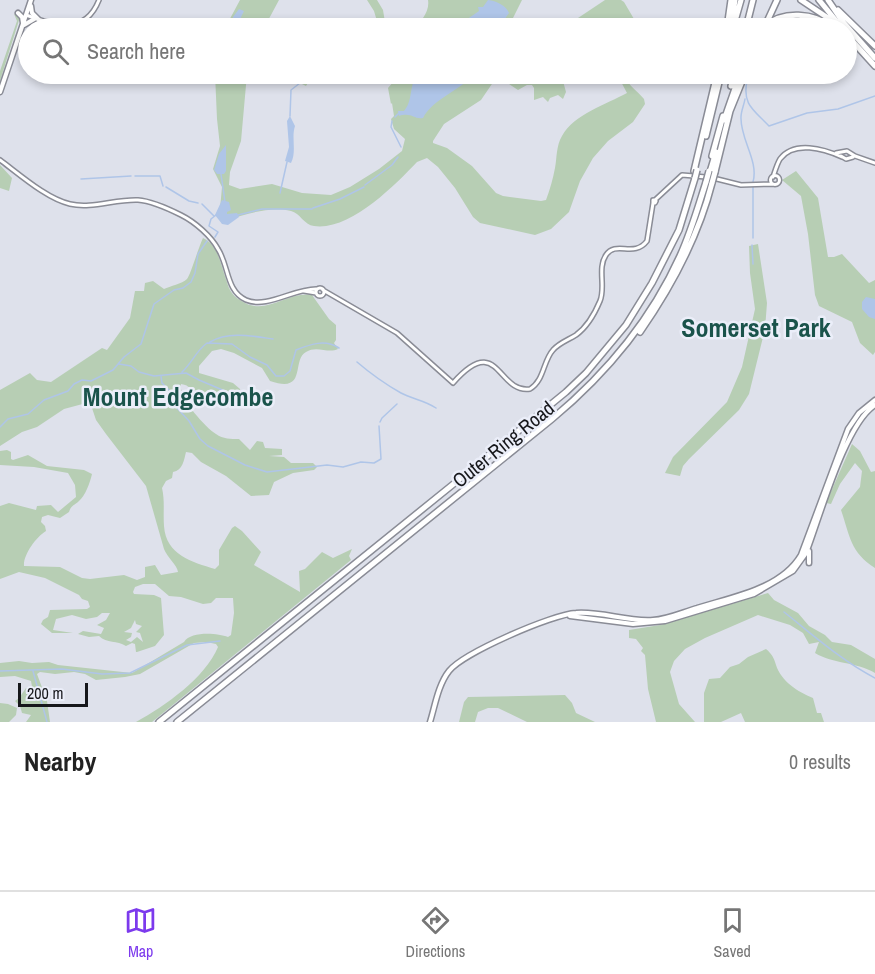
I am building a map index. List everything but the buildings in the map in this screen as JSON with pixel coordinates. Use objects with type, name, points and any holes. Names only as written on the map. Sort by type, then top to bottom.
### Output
[{"type":"highway","points":[[730,18],[731,0]]},
{"type":"highway","points":[[732,18],[735,0]]},
{"type":"highway","points":[[734,18],[741,0]]},
{"type":"highway","points":[[748,18],[753,0]]},
{"type":"highway","points":[[768,18],[777,0]]},
{"type":"highway","points":[[801,0],[828,18]]},
{"type":"highway","points":[[819,0],[834,18]]},
{"type":"highway","points":[[828,0],[846,18]]},
{"type":"highway","points":[[828,0],[840,18]]},
{"type":"highway","points":[[778,18],[792,15],[812,18]]},
{"type":"highway","points":[[857,28],[875,46]]},
{"type":"highway","points":[[857,40],[874,62]]},
{"type":"highway","points":[[857,45],[874,62]]},
{"type":"highway","points":[[857,50],[874,62]]},
{"type":"highway","name":"Outer Ring Road","points":[[159,722],[573,386],[617,337],[641,303],[674,240],[689,199],[717,84]]},
{"type":"highway","name":"Outer Ring Road","points":[[177,722],[552,419],[582,393],[608,364],[638,328],[680,257],[708,182],[732,84]]},
{"type":"highway","points":[[711,171],[727,108],[736,84]]},
{"type":"highway","points":[[711,171],[740,84]]},
{"type":"highway","points":[[608,364],[627,348],[672,282],[690,249],[700,222],[708,182]]},
{"type":"main road","points":[[31,1],[32,12],[36,18]]},
{"type":"main road","points":[[25,18],[31,1]]},
{"type":"main road","points":[[18,13],[22,18]]},
{"type":"main road","points":[[0,92],[18,40]]},
{"type":"main road","points":[[556,616],[579,616],[641,624],[676,617],[749,596],[786,577],[799,566],[851,435],[863,414],[875,403]]},
{"type":"main road","points":[[430,722],[441,686],[453,667],[538,622],[556,616],[581,613],[641,620],[661,619],[743,594],[786,572],[801,555],[848,429],[859,413],[875,403]]},
{"type":"main road","points":[[809,564],[810,541]]},
{"type":"street","points":[[84,18],[91,13],[99,0]]},
{"type":"street","points":[[26,15],[34,18]]},
{"type":"street","points":[[766,183],[772,178],[782,157],[794,148],[805,147],[834,153],[842,155],[845,159],[850,155]]},
{"type":"street","points":[[842,155],[846,150],[850,155],[874,161]]},
{"type":"street","points":[[0,160],[64,203],[86,206],[139,200],[183,216],[216,245],[234,290],[247,300],[265,301],[299,291],[323,292],[396,333],[453,383],[471,364],[483,362],[492,365],[524,390],[538,383],[553,350],[584,328],[599,304],[602,298],[603,262],[607,254],[615,249],[637,249],[647,241],[651,208],[676,179],[684,175],[741,185],[773,184],[779,183],[776,169]]},
{"type":"street","points":[[772,178],[778,177]]},
{"type":"street","points":[[772,178],[773,184]]},
{"type":"street","points":[[317,291],[319,296],[323,292]]},
{"type":"green space","points":[[240,0],[279,0],[269,18],[230,18]]},
{"type":"green space","points":[[367,0],[377,0],[384,18],[376,18]]},
{"type":"green space","points":[[428,0],[522,0],[513,18],[423,18]]},
{"type":"green space","points":[[605,0],[621,0],[633,18],[578,18]]},
{"type":"green space","points":[[14,14],[20,17],[0,81],[0,71],[17,21]]},
{"type":"green space","points":[[215,84],[246,84],[241,141],[230,172],[229,185],[240,189],[272,184],[302,193],[331,195],[350,187],[402,151],[405,139],[394,129],[391,119],[394,116],[388,88],[391,84],[492,84],[481,100],[444,124],[433,143],[447,148],[472,166],[496,193],[541,201],[546,200],[559,144],[567,128],[592,110],[627,93],[622,84],[630,84],[644,99],[645,104],[633,122],[608,141],[593,158],[580,181],[569,212],[551,229],[535,235],[480,223],[473,217],[455,188],[438,167],[427,158],[417,162],[370,205],[328,226],[307,224],[294,212],[275,209],[227,220],[220,209],[222,187],[213,169],[220,146]]},
{"type":"green space","points":[[509,84],[564,84],[566,92],[563,99],[558,95],[550,98],[548,102],[543,97],[534,100],[532,85],[518,90]]},
{"type":"green space","points":[[0,165],[12,178],[9,191],[0,188]]},
{"type":"green space","points":[[796,171],[818,198],[828,257],[842,254],[869,283],[875,280],[875,352],[873,355],[860,343],[852,322],[819,306],[815,295],[801,196],[782,180]]},
{"type":"green space","points":[[203,238],[213,246],[219,257],[233,295],[249,305],[267,305],[303,295],[312,295],[336,325],[334,343],[338,349],[330,351],[314,349],[306,352],[299,362],[294,380],[282,384],[270,381],[262,368],[234,353],[221,349],[212,351],[199,366],[199,373],[233,383],[240,389],[241,402],[235,404],[223,404],[210,400],[181,384],[181,390],[193,411],[219,436],[239,439],[250,450],[257,441],[263,442],[265,448],[282,449],[282,455],[269,456],[284,457],[291,463],[313,463],[317,467],[314,470],[293,473],[274,482],[269,495],[251,496],[226,476],[201,462],[192,453],[186,452],[181,467],[173,472],[172,478],[166,481],[162,488],[166,536],[175,551],[182,556],[215,569],[219,565],[219,550],[235,526],[261,552],[254,565],[300,592],[299,571],[305,569],[322,552],[333,558],[352,549],[349,556],[351,560],[152,722],[136,722],[159,708],[194,680],[212,658],[218,647],[216,644],[194,643],[140,674],[125,677],[96,680],[85,674],[74,672],[55,674],[40,672],[37,674],[47,701],[50,722],[26,722],[31,715],[22,713],[15,701],[26,688],[33,692],[31,681],[15,676],[0,677],[0,663],[49,662],[132,673],[192,636],[211,634],[228,637],[231,635],[234,613],[233,598],[216,598],[211,603],[203,604],[169,596],[155,584],[143,584],[135,587],[133,592],[161,598],[164,635],[155,646],[136,652],[135,644],[132,643],[126,646],[99,636],[89,637],[78,634],[83,631],[101,634],[104,628],[97,625],[106,620],[110,613],[102,613],[97,617],[86,619],[72,615],[56,619],[53,630],[73,633],[52,633],[41,624],[48,617],[50,610],[87,609],[90,607],[88,601],[45,578],[19,572],[0,579],[0,506],[9,503],[36,510],[37,506],[51,505],[58,512],[76,497],[75,485],[68,473],[34,467],[0,465],[0,451],[7,450],[11,452],[13,460],[28,455],[47,466],[84,470],[92,474],[83,496],[69,512],[60,518],[48,515],[42,517],[41,522],[46,531],[31,547],[24,566],[60,567],[82,578],[90,579],[124,575],[137,580],[145,577],[145,567],[155,565],[161,575],[178,572],[164,549],[146,486],[96,420],[90,402],[64,409],[37,427],[22,432],[0,446],[0,390],[30,373],[37,380],[51,382],[102,348],[107,350],[130,318],[135,291],[144,291],[145,283],[153,281],[164,289],[185,281]],"holes":[[[135,620],[136,624],[142,626],[136,632],[140,633],[143,642],[137,637],[131,642],[126,640],[131,637],[132,633],[124,632],[131,628]]]},
{"type":"green space","points":[[758,244],[767,303],[765,329],[749,394],[739,410],[683,466],[680,476],[665,473],[673,457],[727,402],[742,367],[755,309],[749,246]]},
{"type":"green space","points":[[852,444],[860,451],[871,472],[875,471],[875,568],[860,556],[849,536],[841,510],[860,487],[862,471],[855,463],[840,484],[831,504],[826,503]]},
{"type":"green space","points":[[768,593],[774,600],[798,613],[809,626],[832,642],[851,645],[875,659],[875,673],[868,669],[822,657],[815,653],[819,642],[809,644],[803,633],[790,625],[758,615],[685,649],[674,661],[670,672],[679,704],[695,722],[656,722],[648,689],[645,655],[641,651],[643,648],[636,639],[629,638],[629,630],[660,625]]},
{"type":"green space","points":[[766,649],[786,681],[813,698],[817,713],[821,713],[824,722],[745,722],[741,713],[721,722],[704,722],[704,693],[709,679],[720,678],[730,667]]},
{"type":"green space","points":[[565,695],[572,703],[576,713],[595,722],[527,722],[498,708],[488,708],[478,712],[475,722],[459,722],[464,702],[468,697]]},
{"type":"green space","points":[[0,703],[17,708],[16,715],[9,722],[0,722]]},
{"type":"water","points":[[488,0],[494,1],[506,8],[509,13],[505,18],[469,18],[479,11],[478,7],[483,7]]},
{"type":"water","points":[[239,9],[244,11],[241,18],[233,17]]},
{"type":"water","points":[[413,84],[463,84],[433,105],[423,118],[399,116],[398,111],[404,111],[409,102]]},
{"type":"water","points":[[290,116],[295,126],[294,154],[291,163],[285,161],[289,147],[287,121]]},
{"type":"water","points":[[226,145],[226,171],[224,174],[217,174],[214,170],[219,154]]},
{"type":"water","points":[[222,200],[229,202],[231,210],[227,214],[237,213],[239,217],[228,225],[222,224],[215,215]]},
{"type":"water","points":[[866,297],[875,299],[875,319],[869,317],[862,309],[862,302]]},
{"type":"waterway","points":[[290,116],[291,90],[299,84]]},
{"type":"waterway","points":[[747,84],[746,96],[750,106],[769,126],[807,113],[838,109],[875,96]]},
{"type":"waterway","points":[[745,99],[741,125],[754,166],[753,182]]},
{"type":"waterway","points":[[395,117],[399,113]]},
{"type":"waterway","points":[[392,121],[391,127],[401,147]]},
{"type":"waterway","points":[[365,185],[392,165],[398,157]]},
{"type":"waterway","points":[[280,193],[287,162]]},
{"type":"waterway","points":[[221,174],[225,202]]},
{"type":"waterway","points":[[81,179],[131,176]]},
{"type":"waterway","points":[[135,176],[160,176],[163,186]]},
{"type":"waterway","points":[[166,187],[189,201],[198,203]]},
{"type":"waterway","points":[[313,208],[340,199],[364,187]]},
{"type":"waterway","points":[[753,187],[753,238]]},
{"type":"waterway","points":[[202,204],[214,216]]},
{"type":"waterway","points":[[238,215],[262,209],[312,209]]},
{"type":"waterway","points":[[215,237],[218,232],[209,226],[211,219],[216,215]]},
{"type":"waterway","points":[[0,427],[8,419],[28,414],[44,400],[68,391],[74,384],[82,380],[91,381],[113,370],[124,357],[141,344],[154,304],[174,290],[183,288],[191,282],[198,254],[207,241]]},
{"type":"waterway","points":[[752,245],[753,264]]},
{"type":"waterway","points":[[210,342],[232,335],[273,339]]},
{"type":"waterway","points":[[182,372],[207,343],[232,344],[250,357],[267,365],[276,376],[284,376],[290,371],[296,350],[323,343],[339,348]]},
{"type":"waterway","points":[[357,362],[395,390],[436,408]]},
{"type":"waterway","points":[[119,364],[131,366],[139,372],[154,376],[186,373],[232,394]]},
{"type":"waterway","points":[[161,376],[162,383],[169,390],[177,408],[189,421],[200,439],[208,446],[245,465],[267,472],[327,465],[343,467],[361,462],[374,463],[381,459],[379,426]]},
{"type":"waterway","points":[[380,422],[397,404]]},
{"type":"waterway","points":[[784,612],[839,656],[875,678]]},
{"type":"waterway","points":[[0,671],[62,669],[102,674],[130,673],[187,645],[220,641]]},
{"type":"waterway","points":[[33,671],[47,722]]},
{"type":"district","name":"Somerset Park","points":[[756,327]]},
{"type":"district","name":"Mount Edgecombe","points":[[178,396]]}]
